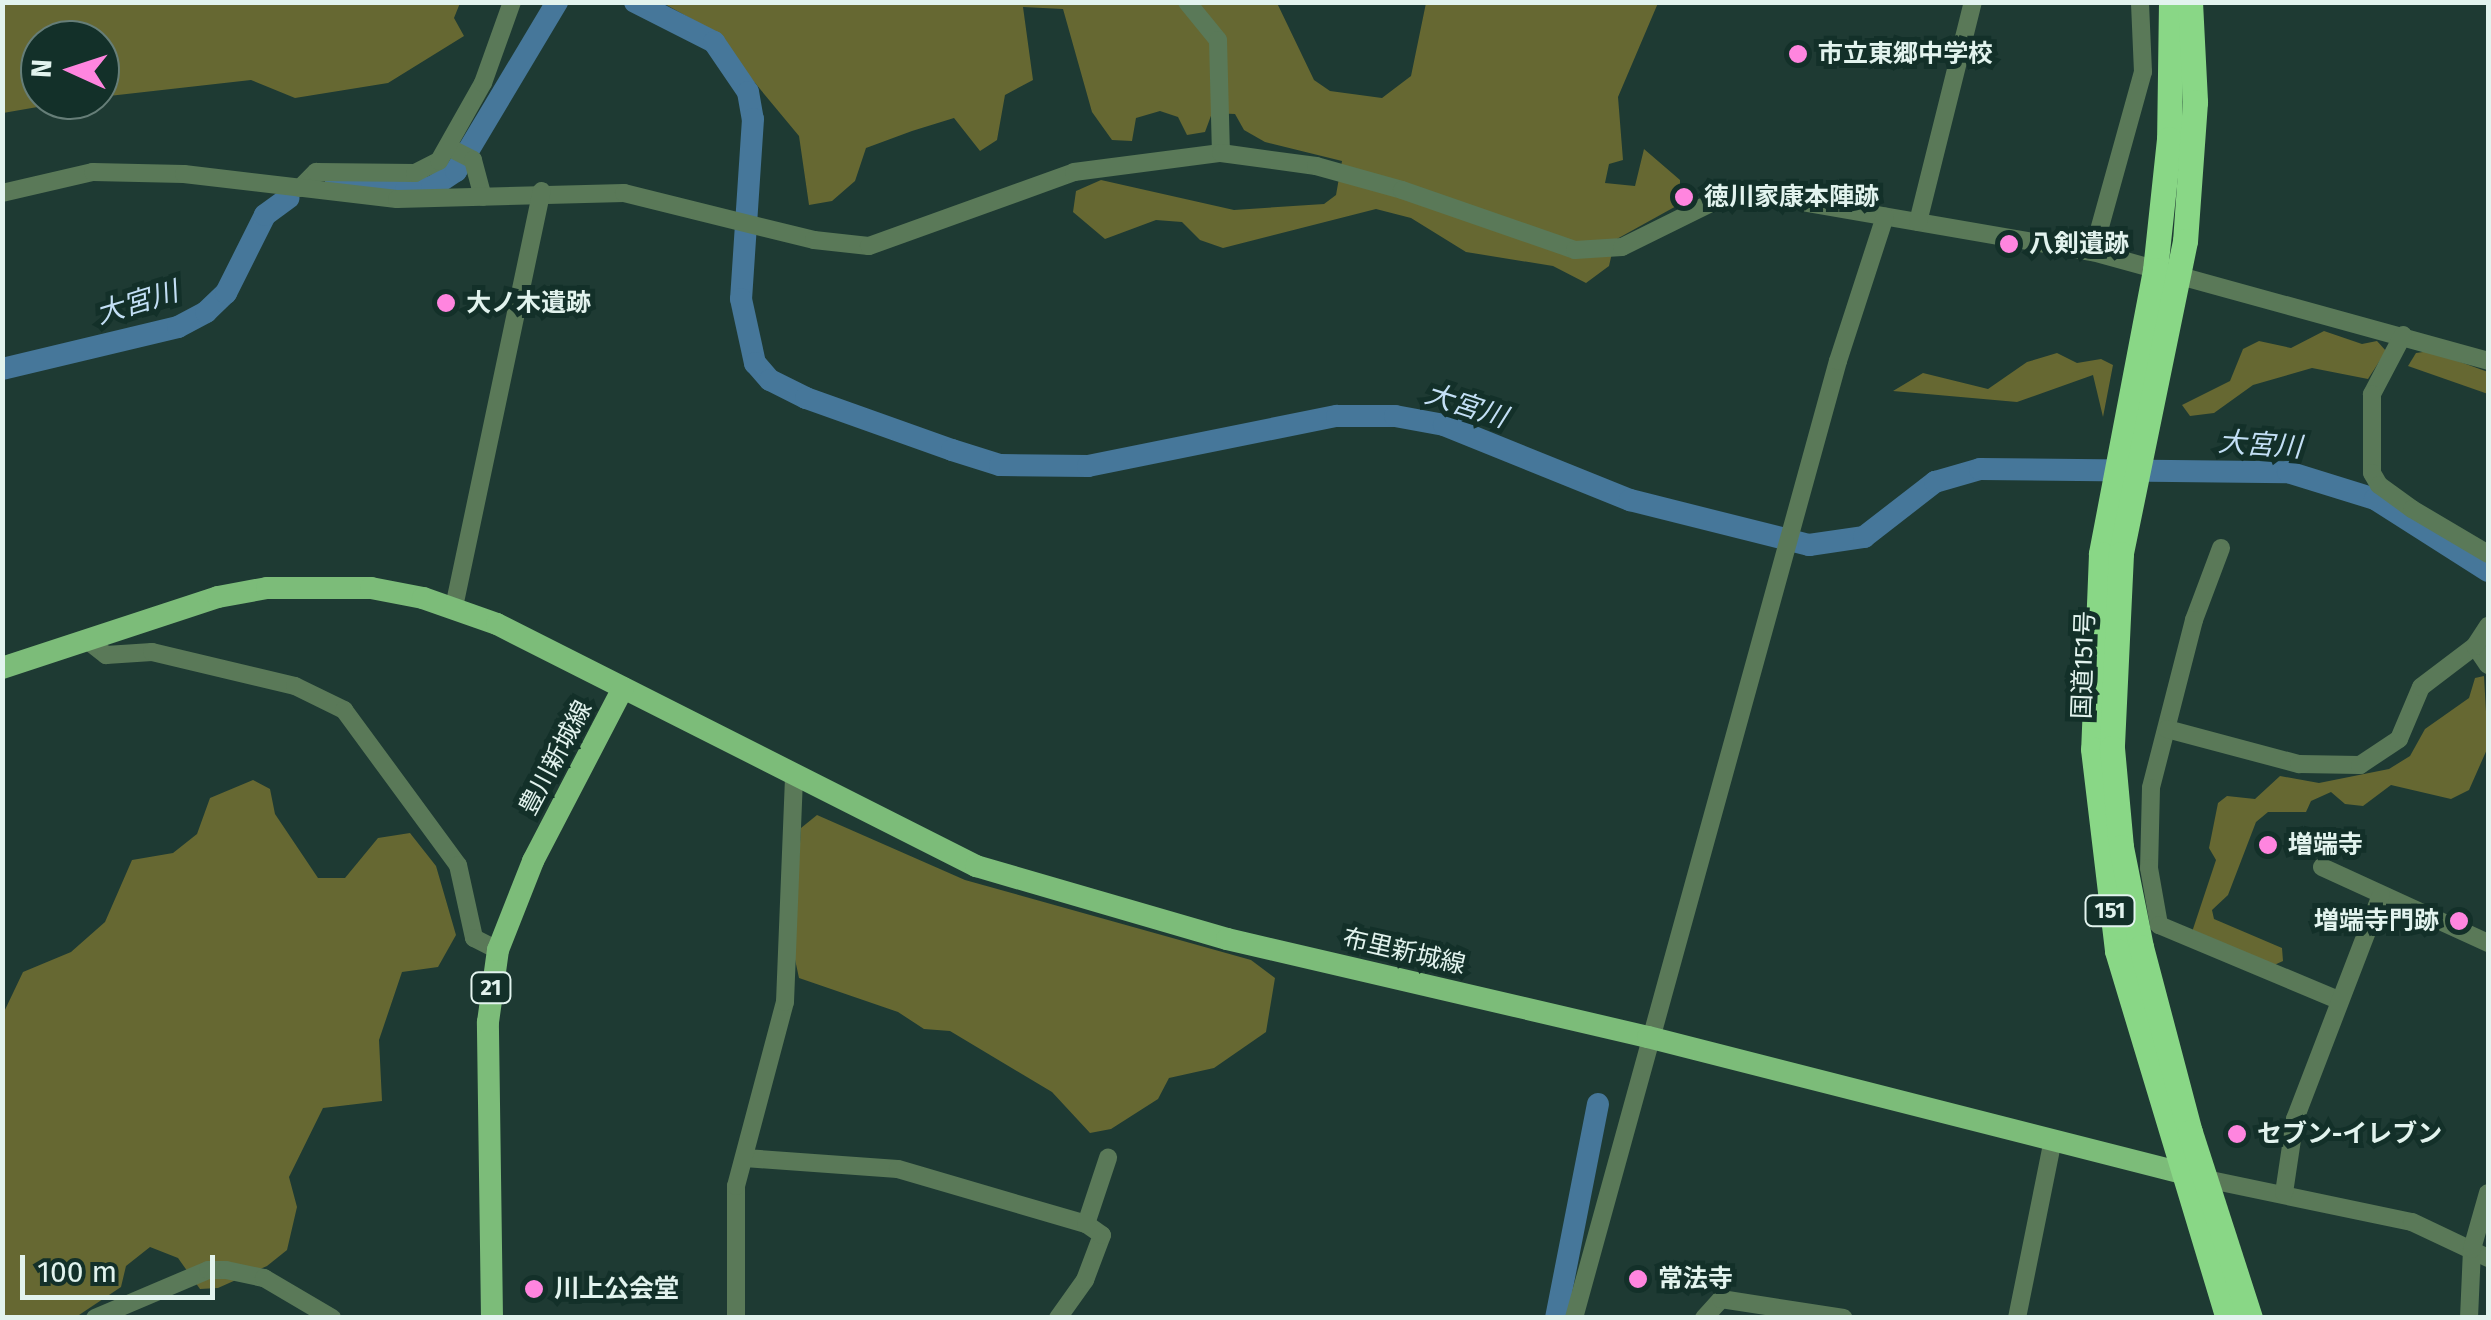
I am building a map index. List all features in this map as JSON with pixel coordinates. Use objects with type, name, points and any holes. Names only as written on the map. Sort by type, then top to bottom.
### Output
[{"type":"highway","name":"国道151号","points":[[2167,274],[2172,2]]},
{"type":"highway","name":"国道151号","points":[[2190,2],[2196,102],[2167,274],[2120,491],[2114,613],[2114,792],[2137,929],[2228,1318]]},
{"type":"highway","name":"国道151号","points":[[2195,1176],[2250,1318]]},
{"type":"main road","name":"豊川新城線","points":[[2,668],[218,597],[266,588],[372,588],[454,608],[623,688],[533,861],[498,950],[488,1022],[492,1318]]},
{"type":"main road","name":"布里新城線","points":[[623,688],[794,778],[976,866],[1227,940],[1648,1037],[2195,1176]]},
{"type":"street","points":[[300,188],[316,172],[426,170],[450,148],[483,84],[512,2]]},
{"type":"street","points":[[1187,2],[1218,40],[1224,73],[1221,153]]},
{"type":"street","points":[[1918,222],[1973,2]]},
{"type":"street","points":[[2093,252],[2143,72],[2140,2]]},
{"type":"street","points":[[450,148],[473,160],[483,197]]},
{"type":"street","points":[[2,193],[93,172],[396,198],[483,197],[542,191],[624,193],[756,226],[869,246],[1107,163],[1221,153],[1368,180],[1575,250],[1622,247],[1689,212],[1752,194],[2093,252],[2404,335],[2488,362]]},
{"type":"street","points":[[454,608],[542,191]]},
{"type":"street","points":[[1574,1318],[1648,1037],[1885,216]]},
{"type":"street","points":[[2404,335],[2372,394],[2372,472],[2390,493],[2488,554]]},
{"type":"street","points":[[2221,548],[2194,620],[2149,808],[2160,925],[2336,999]]},
{"type":"street","points":[[2167,729],[2298,764],[2360,765],[2399,739],[2422,687],[2475,646],[2488,626]]},
{"type":"street","points":[[88,641],[106,656],[152,652],[295,686],[344,710],[458,865],[474,938],[498,950]]},
{"type":"street","points":[[2475,646],[2488,665]]},
{"type":"street","points":[[736,1318],[736,1186],[785,1002],[794,778]]},
{"type":"street","points":[[2322,867],[2488,943]]},
{"type":"street","points":[[2284,1194],[2290,1136],[2329,1042],[2336,999],[2381,895]]},
{"type":"street","points":[[2018,1318],[2053,1140]]},
{"type":"street","points":[[745,1158],[898,1168],[1086,1224],[1102,1235],[1085,1280],[1058,1318]]},
{"type":"street","points":[[1086,1224],[1108,1158]]},
{"type":"street","points":[[2195,1176],[2412,1222],[2480,1254]]},
{"type":"street","points":[[2469,1318],[2488,1193]]},
{"type":"street","points":[[95,1318],[208,1270],[226,1270],[264,1278],[332,1318]]},
{"type":"street","points":[[1704,1318],[1721,1298],[1844,1318]]},
{"type":"green space","points":[[3,2],[460,3],[454,18],[464,36],[388,83],[295,98],[251,80],[120,95],[120,20],[20,20],[20,110],[3,113]]},
{"type":"green space","points":[[663,3],[1277,3],[1314,80],[1330,91],[1382,98],[1411,76],[1426,3],[1658,3],[1618,97],[1623,160],[1609,164],[1605,183],[1635,186],[1644,149],[1680,180],[1680,204],[1615,240],[1609,266],[1586,283],[1553,266],[1466,252],[1411,218],[1376,209],[1223,248],[1200,240],[1182,222],[1156,220],[1105,239],[1073,212],[1076,191],[1101,180],[1234,210],[1324,204],[1336,195],[1342,161],[1265,142],[1244,130],[1235,114],[1212,113],[1205,132],[1187,135],[1178,117],[1160,111],[1136,118],[1132,141],[1112,140],[1092,112],[1063,9],[1023,7],[1033,80],[1005,95],[997,140],[980,151],[954,118],[912,131],[866,148],[855,181],[832,201],[809,205],[799,136],[711,30]]},
{"type":"green space","points":[[2324,331],[2362,344],[2377,341],[2386,351],[2368,379],[2312,368],[2253,385],[2214,413],[2190,416],[2182,405],[2230,381],[2243,349],[2259,341],[2291,348]]},
{"type":"green space","points":[[2430,351],[2488,372],[2488,394],[2408,366],[2416,353]]},
{"type":"green space","points":[[2057,353],[2077,363],[2101,359],[2113,365],[2103,417],[2093,375],[2017,402],[1893,391],[1923,373],[1988,389],[2027,362]]},
{"type":"green space","points":[[2484,676],[2488,747],[2469,790],[2451,799],[2391,785],[2363,806],[2345,804],[2331,792],[2311,801],[2306,812],[2268,812],[2256,822],[2228,895],[2212,910],[2214,919],[2282,948],[2283,961],[2272,966],[2191,935],[2216,860],[2209,848],[2218,803],[2227,796],[2255,799],[2280,776],[2319,783],[2389,769],[2410,756],[2425,729],[2469,698],[2475,678]]},
{"type":"green space","points":[[253,780],[270,789],[275,814],[318,878],[345,878],[378,838],[410,833],[436,866],[456,935],[438,967],[402,972],[379,1040],[382,1101],[323,1108],[289,1177],[297,1207],[287,1250],[267,1266],[218,1288],[200,1289],[178,1258],[150,1247],[126,1266],[121,1287],[76,1317],[3,1318],[3,1014],[23,972],[71,952],[105,922],[132,860],[173,853],[197,834],[210,798]]},
{"type":"green space","points":[[817,815],[965,880],[1251,960],[1275,978],[1266,1032],[1214,1068],[1169,1078],[1158,1099],[1111,1129],[1090,1133],[1052,1092],[950,1031],[924,1029],[898,1012],[799,978],[793,950],[801,828]]},
{"type":"waterway","name":"大宮川","points":[[336,181],[406,190],[432,187],[456,171],[557,2]]},
{"type":"waterway","name":"大宮川","points":[[635,2],[714,42],[748,92],[753,119],[741,299],[755,363],[770,380],[806,398],[1000,465],[1088,466],[1337,416],[1395,416],[1444,425],[1630,500],[1809,545],[1864,537],[1935,482],[1980,469],[2288,472],[2375,499],[2488,571]]},
{"type":"waterway","name":"大宮川","points":[[2,369],[178,327],[206,312],[226,293],[265,215],[288,198]]},
{"type":"waterway","points":[[1556,1318],[1598,1104]]},
{"type":"place","name":"市立東郷中学校","points":[[1798,54]]},
{"type":"place","name":"徳川家康本陣跡","points":[[1684,197]]},
{"type":"place","name":"八剣遺跡","points":[[2009,244]]},
{"type":"place","name":"大ノ木遺跡","points":[[446,303]]},
{"type":"place","name":"増端寺","points":[[2268,845]]},
{"type":"place","name":"増端寺門跡","points":[[2459,921]]},
{"type":"place","name":"セブン-イレブン","points":[[2237,1134]]},
{"type":"place","name":"常法寺","points":[[1638,1279]]},
{"type":"place","name":"川上公会堂","points":[[534,1289]]}]
